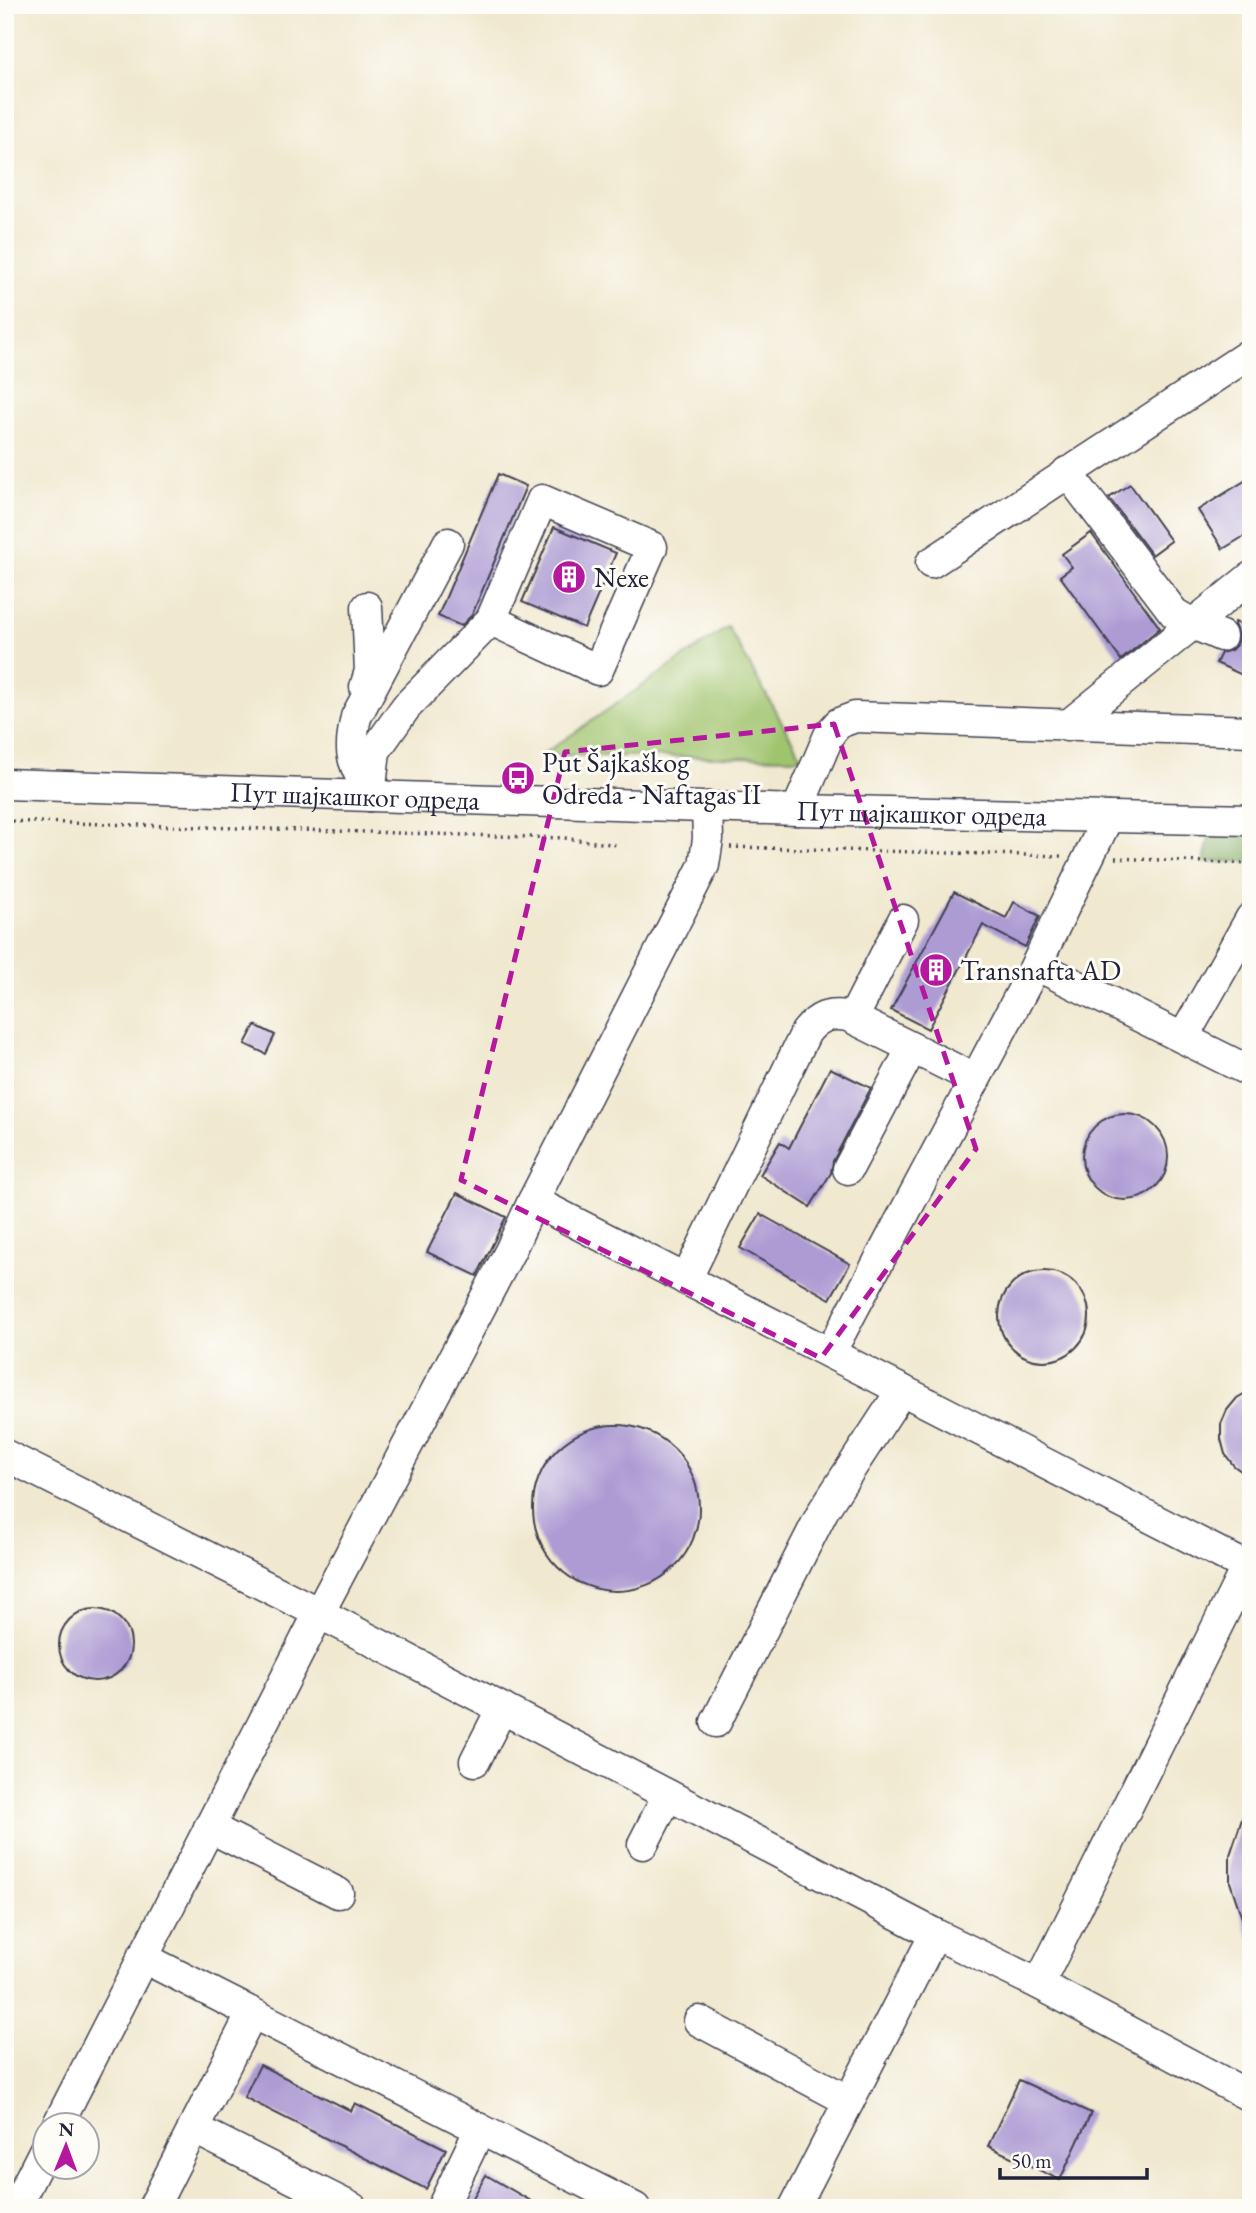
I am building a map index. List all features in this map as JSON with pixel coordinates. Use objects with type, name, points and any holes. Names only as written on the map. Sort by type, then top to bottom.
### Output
[{"type":"street","points":[[931,563],[1251,353]]},
{"type":"street","points":[[1067,472],[1174,613],[1191,624],[1221,636]]},
{"type":"street","points":[[370,796],[375,751],[406,707],[491,620],[542,500],[652,547],[598,670],[491,620]]},
{"type":"street","points":[[356,718],[448,543]]},
{"type":"street","points":[[1067,726],[1251,577]]},
{"type":"street","points":[[367,607],[370,671],[350,744],[351,757],[370,796]]},
{"type":"street","points":[[1102,695],[1106,719],[1113,727]]},
{"type":"street","points":[[797,810],[830,733],[839,723],[855,717],[1251,731]]},
{"type":"street","name":"Пут шајкашког одреда","points":[[5,784],[797,810],[1251,820]]},
{"type":"street","points":[[64,2112],[319,1613],[510,1251],[704,865],[707,807]]},
{"type":"street","points":[[830,1353],[1036,964],[1108,817]]},
{"type":"street","points":[[1183,1038],[1251,918]]},
{"type":"street","points":[[853,1018],[903,920]]},
{"type":"street","points":[[1036,964],[1251,1072]]},
{"type":"street","points":[[686,1280],[806,1032],[815,1020],[831,1014],[853,1018],[975,1079]]},
{"type":"street","points":[[848,1169],[912,1048]]},
{"type":"street","points":[[533,1201],[1249,1567],[1039,1984]]},
{"type":"street","points":[[716,1722],[823,1511],[902,1390]]},
{"type":"street","points":[[5,1455],[319,1613],[935,1934],[1039,1984],[1251,2097]]},
{"type":"street","points":[[475,1761],[502,1709]]},
{"type":"street","points":[[643,1844],[668,1795]]},
{"type":"street","points":[[209,1827],[338,1893]]},
{"type":"street","points":[[799,2206],[849,2101],[935,1934]]},
{"type":"street","points":[[142,1957],[634,2208]]},
{"type":"street","points":[[153,2208],[252,2013]]},
{"type":"street","points":[[699,2021],[849,2101]]},
{"type":"street","points":[[193,2128],[352,2208]]},
{"type":"street","points":[[442,2208],[480,2129]]},
{"type":"street","points":[[15,2208],[32,2175]]},
{"type":"path","points":[[5,821],[564,838],[617,845]]},
{"type":"path","points":[[707,846],[1251,864]]},
{"type":"highlighted area","points":[[834,724],[976,1149],[821,1358],[461,1180],[565,752]]},
{"type":"green space","points":[[728,627],[802,758],[542,755]]},
{"type":"green space","points":[[1211,827],[1251,828],[1251,861],[1204,862]]},
{"type":"building","points":[[498,474],[526,486],[472,615],[461,626],[438,616]]},
{"type":"building","points":[[1251,477],[1251,532],[1223,549],[1198,510]]},
{"type":"building","points":[[1130,484],[1171,541],[1152,555],[1109,498]]},
{"type":"building","name":"Nexe","points":[[554,527],[616,553],[584,628],[522,602]]},
{"type":"building","points":[[1091,533],[1160,628],[1121,660],[1060,576],[1072,567],[1062,554]]},
{"type":"building","points":[[1235,622],[1251,629],[1251,679],[1216,663],[1221,653],[1231,650],[1237,644]]},
{"type":"building","name":"Transnafta AD","points":[[954,892],[1006,918],[1014,902],[1040,916],[1025,947],[983,925],[928,1029],[891,1010]]},
{"type":"building","points":[[255,1025],[275,1035],[266,1054],[245,1044]]},
{"type":"building","points":[[830,1068],[871,1088],[833,1161],[831,1173],[810,1207],[760,1175],[780,1142],[789,1148]]},
{"type":"building","points":[[1125,1114],[1149,1121],[1161,1133],[1168,1157],[1161,1181],[1149,1193],[1125,1200],[1101,1193],[1089,1181],[1082,1157],[1089,1133],[1101,1121]]},
{"type":"building","points":[[457,1193],[506,1217],[477,1276],[427,1252]]},
{"type":"building","points":[[760,1214],[850,1264],[830,1299],[740,1248]]},
{"type":"building","points":[[1044,1271],[1061,1274],[1076,1284],[1086,1299],[1089,1316],[1086,1333],[1076,1348],[1061,1358],[1044,1361],[1027,1358],[1012,1348],[1002,1333],[999,1316],[1002,1299],[1012,1284],[1027,1274]]},
{"type":"building","points":[[1251,1390],[1251,1478],[1234,1466],[1225,1454],[1221,1424],[1227,1410],[1237,1398]]},
{"type":"building","points":[[616,1425],[648,1431],[675,1449],[693,1476],[699,1508],[693,1540],[675,1567],[648,1585],[616,1591],[584,1585],[557,1567],[539,1540],[533,1508],[539,1476],[557,1449],[584,1431]]},
{"type":"building","points":[[95,1609],[115,1615],[125,1625],[131,1645],[125,1665],[115,1675],[95,1681],[75,1675],[65,1665],[59,1645],[65,1625],[75,1615]]},
{"type":"building","points":[[1248,1801],[1251,1802],[1251,1936],[1248,1936],[1230,1882],[1230,1855]]},
{"type":"building","points":[[260,2065],[351,2111],[355,2103],[446,2149],[426,2189],[244,2097]]},
{"type":"building","points":[[1019,2080],[1091,2113],[1060,2180],[988,2146]]},
{"type":"building","points":[[486,2175],[543,2208],[467,2208]]},
{"type":"place","name":"Nexe","points":[[569,577]]},
{"type":"place","name":"Put Šajkaškog Odreda - Naftagas II","points":[[518,778]]},
{"type":"place","name":"Transnafta AD","points":[[936,970]]}]
